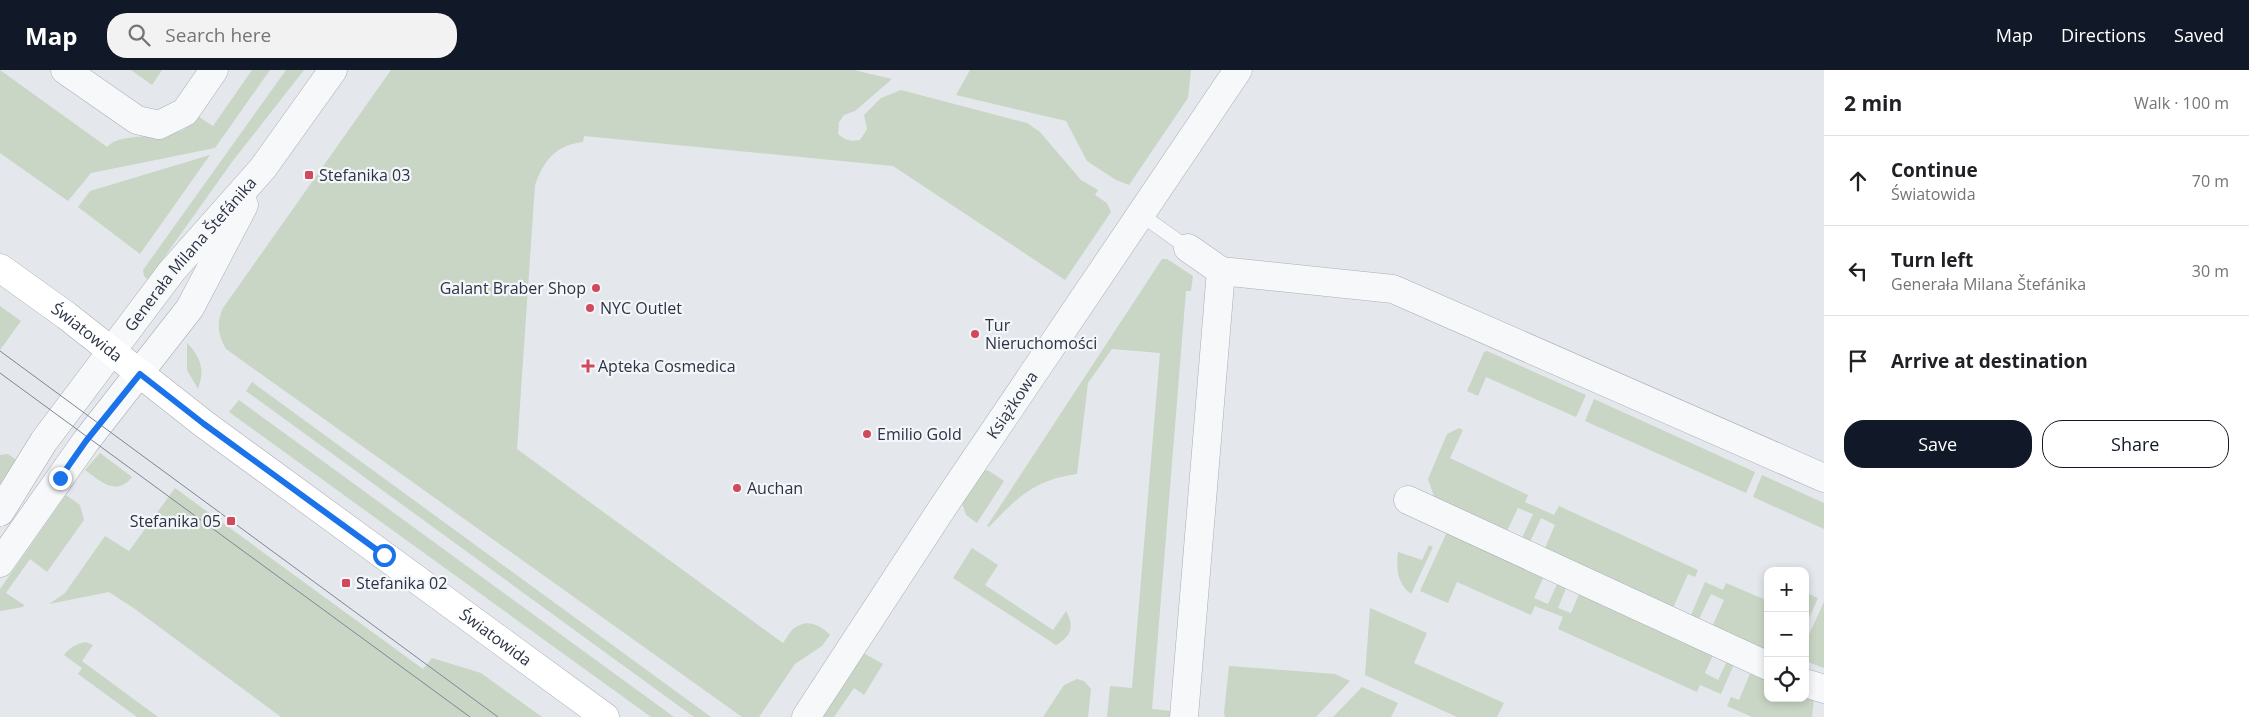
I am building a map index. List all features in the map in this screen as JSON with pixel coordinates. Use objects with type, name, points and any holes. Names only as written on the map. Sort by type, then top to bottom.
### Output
[{"type":"street","points":[[65,70],[137,120],[159,125],[185,112],[214,70]]},
{"type":"street","name":"Generała Milana Štefánika","points":[[0,512],[44,441],[113,352],[171,272],[263,168],[333,70]]},
{"type":"street","name":"Książkowa","points":[[806,717],[1140,214],[1238,70]]},
{"type":"street","name":"Generała Milana Štefánika","points":[[0,563],[86,441],[140,374],[196,296],[263,168]]},
{"type":"street","points":[[1188,248],[1221,271],[1393,289],[1824,478]]},
{"type":"street","name":"Światowida","points":[[0,268],[113,352],[204,424],[605,717]]},
{"type":"street","points":[[1184,717],[1221,271]]},
{"type":"street","points":[[1408,500],[1764,664]]},
{"type":"street","points":[[1809,684],[1824,689]]},
{"type":"lane","points":[[1140,214],[1188,248]]},
{"type":"green space","points":[[0,70],[107,147],[114,142],[124,139],[161,135],[183,130],[191,124],[196,115],[213,126],[252,70],[270,70],[215,148],[91,173],[68,201],[0,153]]},
{"type":"green space","points":[[131,70],[162,70],[152,85]]},
{"type":"green space","points":[[286,70],[304,70],[232,162],[148,280],[144,276],[143,270]]},
{"type":"green space","points":[[391,70],[854,70],[892,79],[855,111],[844,115],[839,122],[838,134],[845,139],[850,141],[860,140],[867,129],[864,115],[881,98],[901,90],[1027,123],[1040,132],[1081,180],[1098,190],[1095,195],[1107,203],[1111,212],[1065,280],[893,166],[584,136],[583,142],[565,146],[558,150],[542,168],[535,185],[517,449],[783,643],[793,629],[808,623],[817,625],[830,635],[822,646],[795,664],[759,717],[742,717],[226,349],[219,329],[219,319],[223,308]]},
{"type":"green space","points":[[970,70],[1191,70],[1188,98],[1129,185],[1116,180],[1087,161],[1066,121],[956,95]]},
{"type":"green space","points":[[210,155],[140,254],[78,207],[90,191]]},
{"type":"green space","points":[[1162,259],[1167,259],[1193,276],[1191,291],[1186,291],[1152,709],[1171,711],[1171,717],[1107,717],[1110,686],[1132,688],[1160,353],[1112,349],[1088,383],[1077,474],[1038,485],[1018,499],[989,527],[987,526]]},
{"type":"green space","points":[[0,306],[21,321],[0,350]]},
{"type":"green space","points":[[187,343],[196,353],[200,364],[201,376],[198,389],[187,370]]},
{"type":"green space","points":[[1487,351],[1586,395],[1576,417],[1486,377],[1478,396],[1467,391],[1484,352]]},
{"type":"green space","points":[[252,382],[711,717],[694,717],[246,391]]},
{"type":"green space","points":[[1594,399],[1755,472],[1746,493],[1585,421]]},
{"type":"green space","points":[[239,400],[674,717],[651,717],[229,412]]},
{"type":"green space","points":[[1459,428],[1463,430],[1450,458],[1528,495],[1525,502],[1554,515],[1559,506],[1698,570],[1695,577],[1688,574],[1673,608],[1544,550],[1555,525],[1541,518],[1529,544],[1521,540],[1533,514],[1518,508],[1506,533],[1436,502],[1428,479],[1447,434]]},
{"type":"green space","points":[[100,453],[132,477],[120,486],[114,486],[108,485],[85,470]]},
{"type":"green space","points":[[8,454],[18,461],[0,491],[0,455]]},
{"type":"green space","points":[[984,470],[989,471],[1004,481],[977,523],[966,515],[962,503]]},
{"type":"green space","points":[[1762,475],[1824,503],[1824,529],[1753,497]]},
{"type":"green space","points":[[175,488],[423,669],[432,658],[481,673],[542,717],[281,717],[135,609],[109,592],[49,604],[65,593],[105,536],[129,551]]},
{"type":"green space","points":[[66,495],[80,505],[84,520],[47,572],[30,559],[6,593],[24,605],[23,607],[0,611],[0,589]]},
{"type":"green space","points":[[1447,532],[1544,576],[1534,598],[1548,604],[1558,582],[1567,586],[1558,608],[1571,613],[1580,592],[1714,653],[1705,673],[1718,680],[1728,659],[1735,662],[1721,694],[1700,685],[1697,692],[1558,629],[1563,617],[1535,606],[1531,615],[1457,582],[1448,603],[1420,591]]},
{"type":"green space","points":[[1429,545],[1433,547],[1411,594],[1403,585],[1398,575],[1398,552],[1422,560]]},
{"type":"green space","points":[[972,548],[998,565],[985,585],[1053,630],[1066,611],[1071,626],[1068,635],[1056,645],[953,578]]},
{"type":"green space","points":[[1705,582],[1723,590],[1726,583],[1764,599],[1764,649],[1712,627],[1724,600],[1711,594],[1699,619],[1691,615]]},
{"type":"green space","points":[[1809,594],[1818,598],[1809,618]]},
{"type":"green space","points":[[1824,602],[1824,668],[1809,662],[1809,634]]},
{"type":"green space","points":[[1370,608],[1427,633],[1414,663],[1504,703],[1497,717],[1457,717],[1365,675]]},
{"type":"green space","points":[[86,642],[93,645],[82,661],[158,717],[137,717],[78,674],[82,668],[64,655],[74,646]]},
{"type":"green space","points":[[865,654],[883,664],[864,695],[854,688],[834,717],[820,717],[860,657]]},
{"type":"green space","points":[[1229,666],[1335,674],[1350,681],[1316,717],[1225,717]]},
{"type":"green space","points":[[1752,669],[1764,674],[1764,702],[1809,702],[1809,695],[1814,697],[1812,717],[1752,717],[1727,706],[1731,697],[1739,700]]},
{"type":"green space","points":[[1077,679],[1084,681],[1091,689],[1088,717],[1043,717],[1064,685]]},
{"type":"green space","points":[[1362,687],[1398,703],[1391,717],[1333,717]]},
{"type":"tram line","points":[[0,351],[498,717]]},
{"type":"tram line","points":[[0,373],[470,717]]},
{"type":"place","name":"Stefanika 03","points":[[309,175]]},
{"type":"place","name":"Galant Braber Shop","points":[[596,288]]},
{"type":"place","name":"NYC Outlet","points":[[590,308]]},
{"type":"place","name":"Tur Nieruchomości","points":[[975,334]]},
{"type":"place","name":"Apteka Cosmedica","points":[[588,366]]},
{"type":"place","name":"Emilio Gold","points":[[867,434]]},
{"type":"place","name":"Auchan","points":[[737,488]]},
{"type":"place","name":"Stefanika 05","points":[[231,521]]},
{"type":"place","name":"Stefanika 02","points":[[346,583]]},
{"type":"route","points":[[60,478],[86,441],[140,374],[204,424],[384,555]]}]
